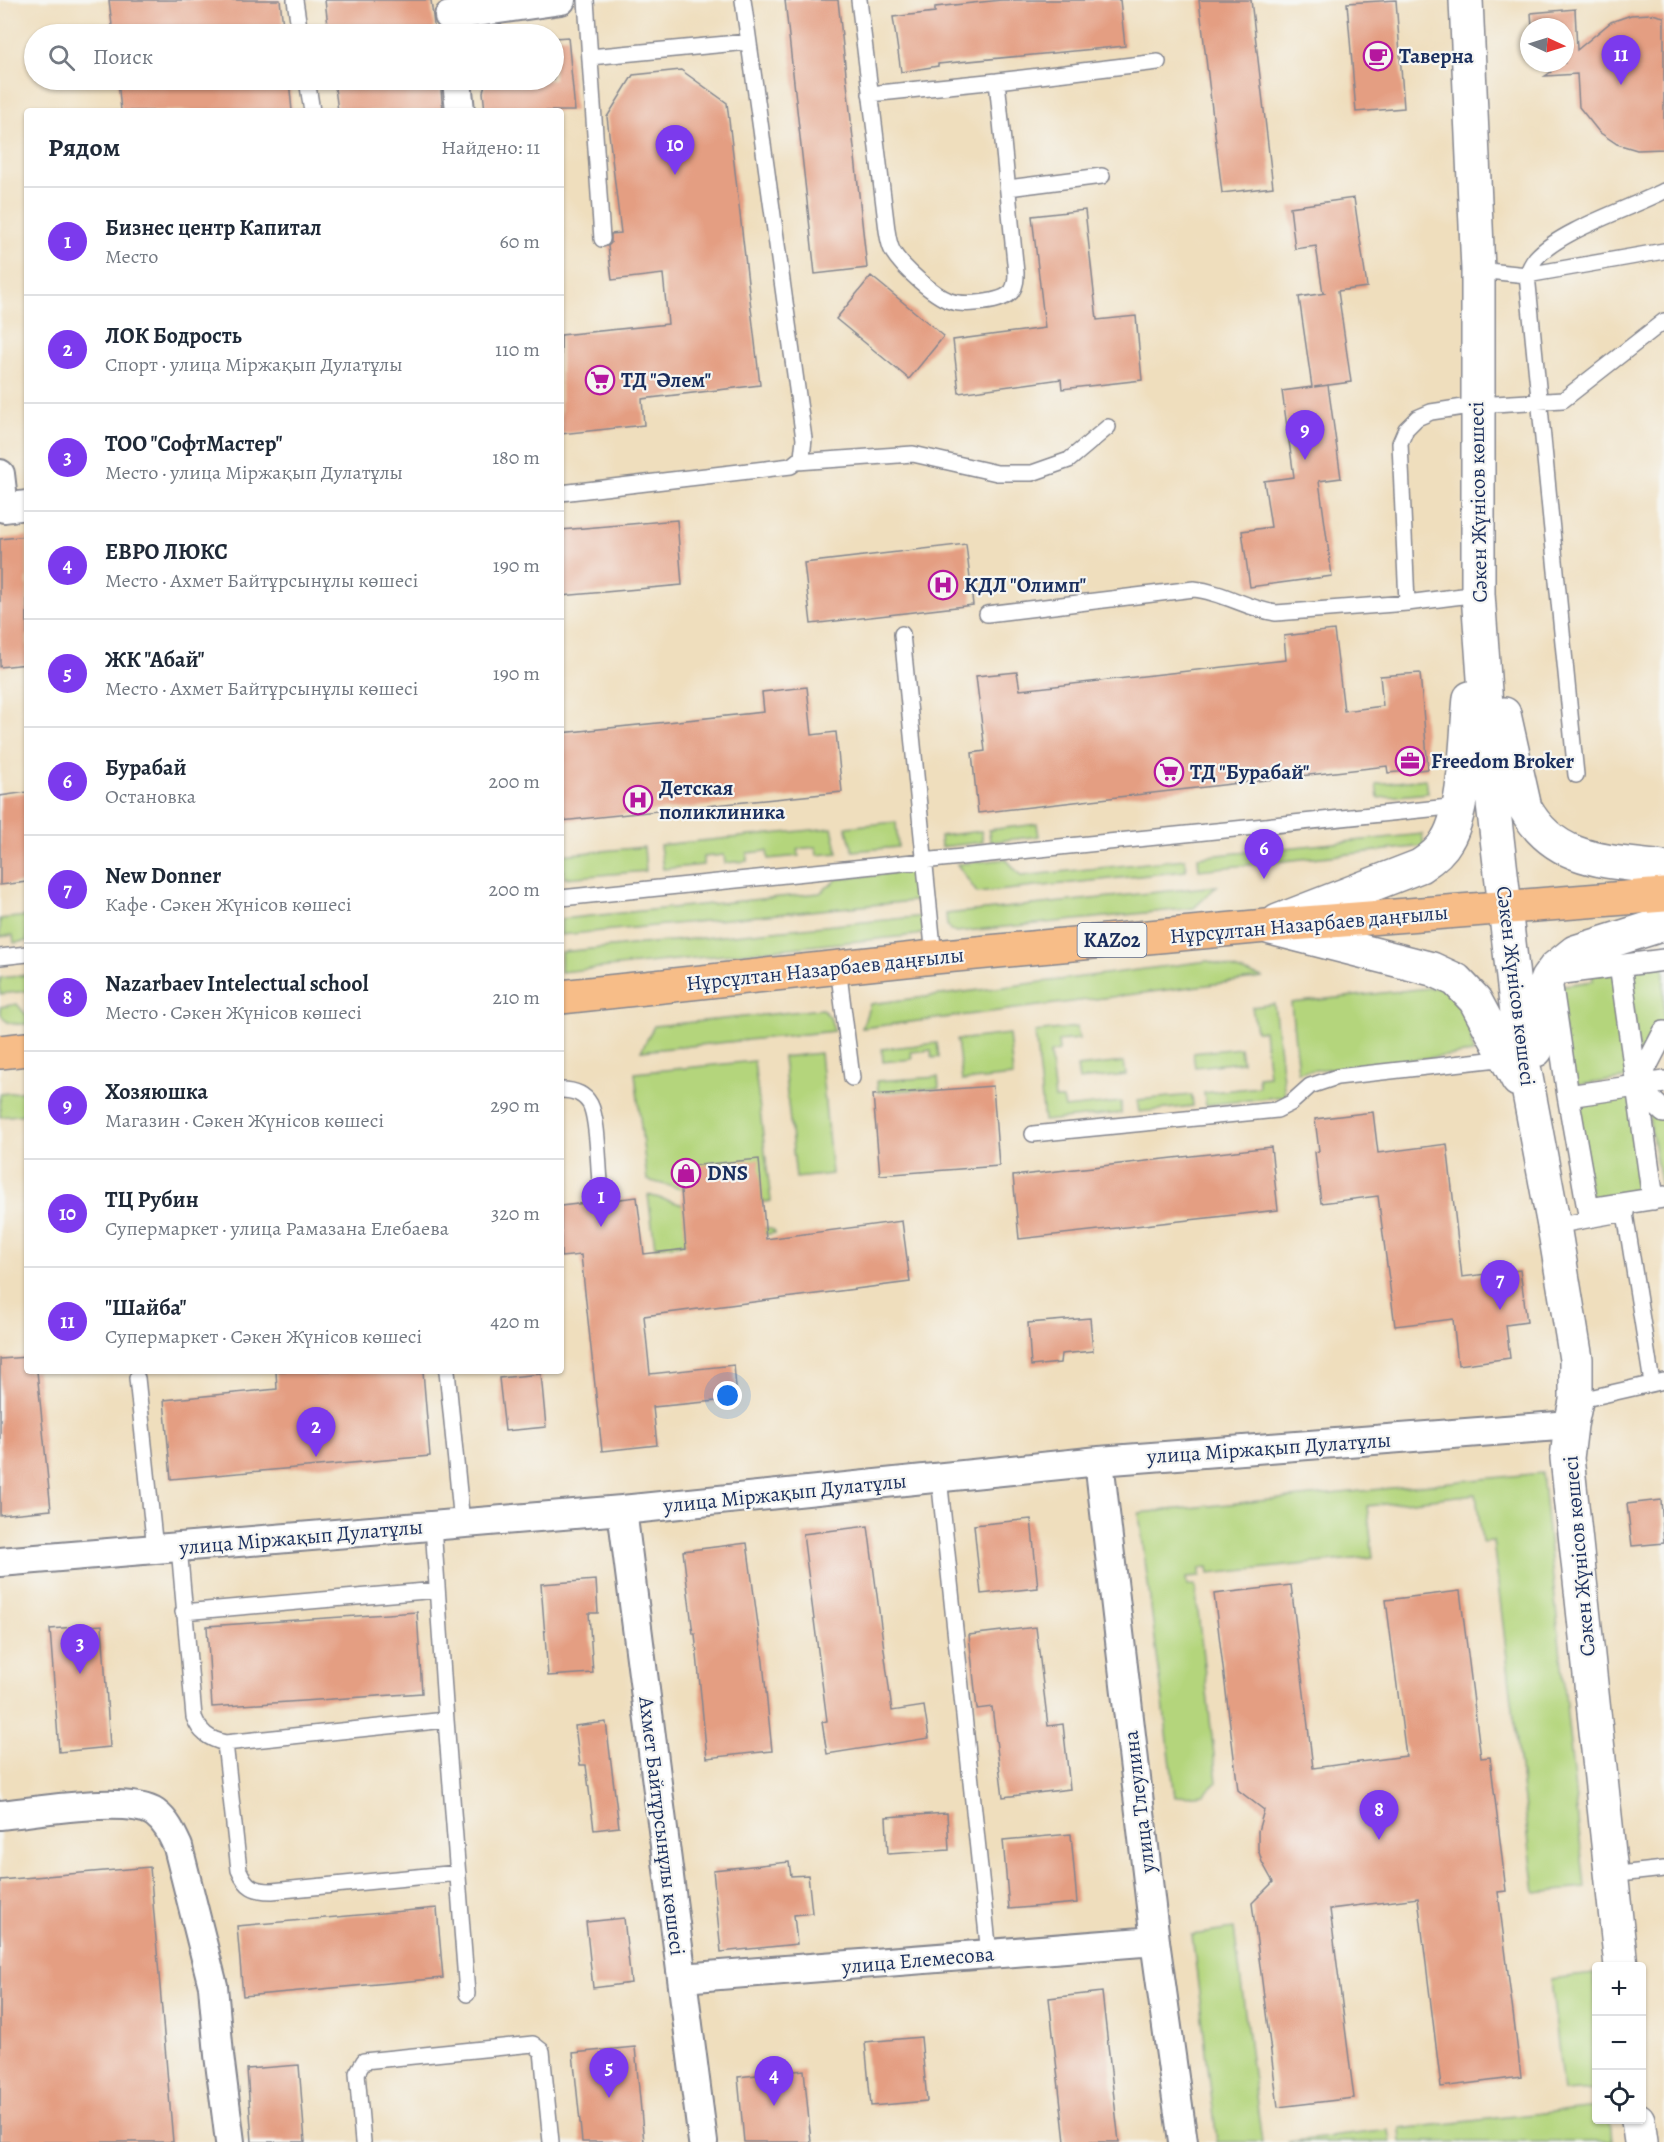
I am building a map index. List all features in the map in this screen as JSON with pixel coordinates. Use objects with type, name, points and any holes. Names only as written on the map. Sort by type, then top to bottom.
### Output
[{"type":"highway","name":"Нұрсұлтан Назарбаев даңғылы","points":[[564,997],[934,957],[1266,926],[1664,895]]},
{"type":"highway","points":[[0,1052],[24,1049]]},
{"type":"street","points":[[449,17],[561,0]]},
{"type":"street","name":"Сәкен Жүнісов көшесі","points":[[1466,0],[1478,270],[1478,599]]},
{"type":"street","points":[[458,90],[460,108]]},
{"type":"street","points":[[0,474],[16,507]]},
{"type":"street","points":[[1266,926],[1420,866],[1439,851],[1452,830],[1477,805],[1478,599]]},
{"type":"street","points":[[1478,599],[1525,808],[1530,818],[1552,841],[1581,856],[1664,868]]},
{"type":"street","name":"Сәкен Жүнісов көшесі","points":[[1477,805],[1505,908],[1514,1057]]},
{"type":"street","points":[[1620,965],[1636,1086],[1660,1201],[1588,1209],[1568,1096],[1555,968],[1575,952],[1664,924]]},
{"type":"street","points":[[1266,926],[1432,969],[1456,980],[1475,1000],[1514,1057],[1531,1106]]},
{"type":"street","points":[[1531,1106],[1540,1002],[1542,992],[1557,974],[1664,960]]},
{"type":"street","points":[[1636,1086],[1664,1032]]},
{"type":"street","points":[[1568,1096],[1664,1082]]},
{"type":"street","points":[[1636,1086],[1664,1112]]},
{"type":"street","name":"Сәкен Жүнісов көшесі","points":[[1531,1106],[1576,1359],[1574,1413],[1567,1458],[1621,1962]]},
{"type":"street","name":"улица Міржақып Дулатұлы","points":[[0,1562],[622,1510],[1574,1413]]},
{"type":"street","name":"улица Тлеулина","points":[[1099,1461],[1155,1941],[1183,2142]]},
{"type":"street","name":"Ахмет Байтұрсынұлы көшесі","points":[[622,1510],[704,2142]]},
{"type":"street","points":[[0,1815],[130,1804],[154,1812],[168,1826],[178,1847],[213,1986],[230,2142]]},
{"type":"street","name":"улица Елемесова","points":[[682,1978],[1155,1941]]},
{"type":"street","points":[[1639,2124],[1641,2142]]},
{"type":"lane","points":[[295,0],[299,24]]},
{"type":"lane","points":[[586,0],[602,239]]},
{"type":"lane","points":[[564,493],[791,466],[802,457],[804,439],[743,0]]},
{"type":"lane","points":[[859,0],[887,230],[892,250],[898,260],[939,296],[950,301],[973,303],[996,300],[1006,297],[1016,282],[997,81]]},
{"type":"lane","points":[[590,57],[748,42]]},
{"type":"lane","points":[[870,94],[1158,62]]},
{"type":"lane","points":[[309,90],[312,108]]},
{"type":"lane","points":[[1008,188],[1102,176]]},
{"type":"lane","points":[[1576,775],[1527,275],[1534,260],[1544,250],[1567,236],[1664,191]]},
{"type":"lane","points":[[1478,270],[1527,275],[1664,251]]},
{"type":"lane","points":[[1407,603],[1400,442],[1406,429],[1417,418],[1431,412],[1477,405],[1563,400],[1664,321]]},
{"type":"lane","points":[[797,462],[913,454],[997,473],[1032,473],[1069,460],[1108,427]]},
{"type":"lane","points":[[987,614],[1194,589],[1210,590],[1260,611],[1276,613],[1478,599]]},
{"type":"lane","points":[[902,634],[934,957]]},
{"type":"lane","points":[[564,898],[1477,805]]},
{"type":"lane","points":[[0,957],[24,954]]},
{"type":"lane","points":[[838,967],[852,1078]]},
{"type":"lane","points":[[1033,1134],[1277,1110],[1291,1103],[1310,1086],[1337,1077],[1514,1057]]},
{"type":"lane","points":[[564,1090],[573,1091],[584,1097],[590,1104],[600,1181]]},
{"type":"lane","points":[[1554,1226],[1625,1213],[1660,1201]]},
{"type":"lane","points":[[1574,1413],[1658,1382],[1625,1213]]},
{"type":"lane","points":[[447,1374],[462,1523]]},
{"type":"lane","points":[[137,1378],[167,1548],[183,1612],[194,1717],[198,1728],[213,1740],[225,1743],[446,1720]]},
{"type":"lane","points":[[939,1477],[989,1954]]},
{"type":"lane","points":[[433,1526],[466,1994]]},
{"type":"lane","points":[[183,1612],[437,1590]]},
{"type":"lane","points":[[225,1743],[239,1870],[244,1882],[252,1889],[272,1891],[458,1873]]},
{"type":"lane","points":[[1611,1875],[1664,1869]]},
{"type":"lane","points":[[363,2142],[357,2073],[364,2061],[533,2044],[542,2051],[551,2142]]},
{"type":"green space","points":[[1426,779],[1428,793],[1378,798],[1376,784]]},
{"type":"green space","points":[[896,822],[898,847],[853,851],[846,827]]},
{"type":"green space","points":[[1037,824],[1039,836],[990,842],[989,830]]},
{"type":"green space","points":[[832,828],[838,853],[817,855],[816,847],[798,849],[799,856],[768,859],[767,851],[747,853],[747,861],[725,863],[724,855],[703,857],[703,865],[663,869],[660,845]]},
{"type":"green space","points":[[981,831],[983,842],[941,847],[940,836]]},
{"type":"green space","points":[[1422,834],[1424,846],[1199,870],[1198,857]]},
{"type":"green space","points":[[644,847],[646,871],[565,878],[564,855]]},
{"type":"green space","points":[[1006,859],[1021,876],[1185,859],[1186,871],[977,893],[957,864]]},
{"type":"green space","points":[[908,871],[921,887],[923,900],[564,935],[564,919],[820,893],[837,879]]},
{"type":"green space","points":[[1217,886],[1194,908],[956,932],[950,930],[947,925],[946,914]]},
{"type":"green space","points":[[24,916],[24,941],[14,943],[13,935],[0,937],[0,919]]},
{"type":"green space","points":[[925,916],[926,928],[923,933],[916,935],[564,972],[564,952]]},
{"type":"green space","points":[[1208,961],[1263,978],[862,1028],[870,1004]]},
{"type":"green space","points":[[1664,964],[1664,1020],[1640,1065],[1628,968]]},
{"type":"green space","points":[[1616,970],[1630,1078],[1571,1086],[1558,986],[1593,981],[1592,973]]},
{"type":"green space","points":[[24,975],[24,991],[0,994],[0,978]]},
{"type":"green space","points":[[1465,984],[1473,1053],[1298,1072],[1291,1003]]},
{"type":"green space","points":[[17,1004],[24,1012],[24,1024],[12,1024],[5,1020],[0,1007]]},
{"type":"green space","points":[[1274,1004],[1285,1096],[1206,1105],[1204,1093],[1259,1087],[1258,1077],[1269,1076],[1264,1031],[1256,1031],[1252,1007]]},
{"type":"green space","points":[[822,1009],[830,1017],[834,1031],[641,1051],[654,1026]]},
{"type":"green space","points":[[1077,1027],[1079,1039],[1058,1041],[1059,1051],[1050,1053],[1055,1099],[1063,1099],[1065,1108],[1121,1102],[1121,1113],[1044,1121],[1035,1032]]},
{"type":"green space","points":[[1009,1034],[1013,1076],[962,1081],[957,1040]]},
{"type":"green space","points":[[937,1043],[939,1057],[932,1058],[931,1050],[911,1052],[912,1059],[883,1062],[882,1049]]},
{"type":"green space","points":[[1240,1048],[1242,1062],[1195,1067],[1193,1053]]},
{"type":"green space","points":[[820,1053],[832,1174],[796,1178],[783,1057]]},
{"type":"green space","points":[[754,1061],[771,1201],[741,1205],[647,1180],[635,1073]]},
{"type":"green space","points":[[1124,1062],[1126,1075],[1079,1080],[1077,1067]]},
{"type":"green space","points":[[938,1077],[939,1088],[878,1092],[877,1081]]},
{"type":"green space","points":[[24,1091],[24,1114],[0,1117],[0,1094]]},
{"type":"green space","points":[[1192,1095],[1193,1106],[1139,1112],[1137,1100]]},
{"type":"green space","points":[[1632,1096],[1648,1191],[1592,1201],[1576,1106]]},
{"type":"green space","points":[[1647,1105],[1664,1121],[1664,1188],[1661,1188]]},
{"type":"green space","points":[[648,1195],[774,1230],[775,1233],[655,1247]]},
{"type":"green space","points":[[1542,1473],[1585,1888],[1535,1893],[1493,1541],[1482,1542],[1476,1494],[1367,1506],[1373,1557],[1209,1574],[1208,1567],[1200,1568],[1200,1577],[1186,1578],[1187,1586],[1195,1585],[1217,1782],[1204,1794],[1175,1797],[1139,1513]]},
{"type":"green space","points":[[1234,1929],[1262,2142],[1217,2142],[1192,1935]]},
{"type":"green space","points":[[1592,1974],[1592,2090],[1563,2092],[1551,1979]]},
{"type":"green space","points":[[1592,2107],[1592,2124],[1610,2124],[1612,2142],[1401,2142],[1400,2129]]},
{"type":"green space","points":[[1389,2130],[1391,2142],[1287,2142]]},
{"type":"building","points":[[109,0],[280,0],[283,24],[112,24]]},
{"type":"building","points":[[325,0],[431,0],[434,24],[328,24]]},
{"type":"building","points":[[785,0],[838,0],[867,268],[815,274]]},
{"type":"building","points":[[1001,0],[1120,0],[1125,46],[938,64],[938,66],[901,72],[893,17],[935,12],[935,7]]},
{"type":"building","points":[[1199,0],[1251,0],[1273,187],[1222,193]]},
{"type":"building","points":[[1396,0],[1404,108],[1356,112],[1347,3]]},
{"type":"building","points":[[1575,9],[1577,50],[1611,22],[1631,15],[1652,14],[1664,17],[1664,149],[1637,150],[1617,144],[1599,132],[1579,107],[1577,74],[1545,76],[1551,72],[1574,72],[1574,18],[1531,18],[1531,13]]},
{"type":"building","points":[[564,37],[568,37],[575,111],[564,111],[564,108],[485,108],[484,90],[564,90]]},
{"type":"building","points":[[681,70],[727,103],[760,385],[642,399],[644,425],[564,434],[564,335],[668,324],[663,274],[612,280],[608,246],[611,243],[611,234],[621,233],[607,117],[633,75]]},
{"type":"building","points":[[119,90],[290,90],[292,108],[121,108]]},
{"type":"building","points":[[335,90],[441,90],[443,108],[338,108]]},
{"type":"building","points":[[1354,198],[1367,287],[1338,291],[1351,382],[1328,385],[1341,478],[1319,481],[1332,576],[1250,587],[1242,531],[1271,527],[1264,481],[1294,477],[1282,391],[1312,387],[1299,297],[1326,293],[1323,293],[1316,246],[1295,249],[1290,207]]},
{"type":"building","points":[[1085,210],[1097,320],[1136,316],[1142,380],[1062,389],[1061,379],[959,393],[953,340],[1045,328],[1032,216]]},
{"type":"building","points":[[871,276],[944,336],[909,379],[836,319]]},
{"type":"building","points":[[677,520],[682,585],[564,596],[564,530]]},
{"type":"building","points":[[24,536],[24,664],[0,667],[0,539]]},
{"type":"building","points":[[966,544],[973,605],[811,624],[804,563]]},
{"type":"building","points":[[1334,630],[1344,711],[1383,706],[1380,676],[1420,673],[1428,769],[1388,773],[1387,766],[978,813],[972,753],[985,751],[976,676],[1017,672],[1020,690],[1286,660],[1284,636]]},
{"type":"building","points":[[807,687],[812,735],[836,732],[842,792],[564,821],[564,733],[764,712],[762,692]]},
{"type":"building","points":[[24,792],[24,882],[0,885],[0,796]]},
{"type":"building","points":[[993,1086],[999,1166],[880,1175],[873,1095]]},
{"type":"building","points":[[1373,1112],[1378,1153],[1447,1144],[1462,1277],[1520,1270],[1527,1322],[1506,1325],[1510,1358],[1458,1365],[1453,1319],[1395,1326],[1378,1196],[1321,1203],[1315,1152],[1319,1151],[1315,1119]]},
{"type":"building","points":[[1271,1147],[1278,1210],[1019,1239],[1013,1176]]},
{"type":"building","points":[[759,1159],[766,1239],[902,1221],[910,1282],[644,1316],[650,1374],[734,1365],[737,1399],[653,1407],[657,1445],[602,1451],[581,1255],[564,1257],[564,1206],[637,1197],[644,1254],[686,1249],[679,1167]]},
{"type":"building","points":[[1090,1318],[1093,1351],[1061,1354],[1060,1363],[1031,1366],[1028,1323]]},
{"type":"building","points":[[24,1357],[24,1374],[37,1374],[51,1510],[0,1515],[0,1359]]},
{"type":"building","points":[[276,1374],[423,1374],[430,1456],[171,1479],[164,1400],[277,1389]]},
{"type":"building","points":[[541,1374],[546,1427],[505,1431],[499,1378]]},
{"type":"building","points":[[1661,1500],[1664,1543],[1632,1546],[1627,1504]]},
{"type":"building","points":[[1031,1519],[1038,1588],[981,1594],[974,1525]]},
{"type":"building","points":[[868,1526],[892,1711],[924,1706],[929,1738],[827,1754],[822,1722],[827,1721],[803,1534]]},
{"type":"building","points":[[747,1543],[772,1751],[707,1758],[695,1634],[693,1634],[683,1551]]},
{"type":"building","points":[[596,1580],[598,1613],[589,1613],[593,1673],[548,1676],[541,1584]]},
{"type":"building","points":[[1291,1585],[1313,1768],[1406,1756],[1386,1600],[1460,1591],[1481,1758],[1490,1757],[1506,1891],[1498,1892],[1521,2077],[1441,2087],[1418,1898],[1330,1909],[1354,2098],[1278,2107],[1252,1903],[1273,1882],[1258,1849],[1258,1831],[1264,1810],[1238,1790],[1214,1594]]},
{"type":"building","points":[[417,1612],[422,1693],[212,1707],[207,1626]]},
{"type":"building","points":[[102,1625],[110,1747],[59,1752],[50,1629]]},
{"type":"building","points":[[1036,1627],[1048,1726],[1063,1724],[1070,1789],[1003,1797],[992,1707],[977,1709],[969,1635]]},
{"type":"building","points":[[606,1722],[619,1827],[594,1830],[586,1765],[580,1765],[575,1726]]},
{"type":"building","points":[[947,1813],[949,1850],[888,1854],[886,1817]]},
{"type":"building","points":[[1071,1834],[1077,1903],[1009,1909],[1003,1840]]},
{"type":"building","points":[[789,1862],[791,1876],[808,1875],[812,1913],[794,1915],[797,1944],[721,1952],[713,1870]]},
{"type":"building","points":[[150,1867],[173,2142],[0,2142],[0,1880]]},
{"type":"building","points":[[437,1908],[443,1978],[243,1996],[237,1926]]},
{"type":"building","points":[[624,1918],[631,1983],[593,1988],[586,1922]]},
{"type":"building","points":[[1102,1992],[1119,2142],[1065,2142],[1049,1998]]},
{"type":"building","points":[[921,2037],[927,2101],[871,2106],[865,2042]]},
{"type":"building","points":[[635,2047],[644,2142],[582,2142],[573,2053]]},
{"type":"building","points":[[299,2065],[305,2142],[252,2142],[247,2069]]},
{"type":"building","points":[[804,2070],[811,2142],[744,2142],[738,2077]]},
{"type":"place","name":"Таверна","points":[[1378,56]]},
{"type":"place","name":"\"Шайба\"","points":[[1621,85]]},
{"type":"place","name":"ТЦ Рубин","points":[[675,175]]},
{"type":"place","name":"ТД \"Әлем\"","points":[[600,380]]},
{"type":"place","name":"Хозяюшка","points":[[1305,460]]},
{"type":"place","name":"КДЛ \"Олимп\"","points":[[943,585]]},
{"type":"place","name":"Freedom Broker","points":[[1410,761]]},
{"type":"place","name":"ТД \"Бурабай\"","points":[[1169,772]]},
{"type":"place","name":"Детская поликлиника","points":[[638,800]]},
{"type":"place","name":"Бурабай","points":[[1264,879]]},
{"type":"place","name":"DNS","points":[[686,1173]]},
{"type":"place","name":"Бизнес центр Капитал","points":[[601,1227]]},
{"type":"place","name":"New Donner","points":[[1500,1310]]},
{"type":"place","name":"ЛОК Бодрость","points":[[316,1457]]},
{"type":"place","name":"ТОО \"СофтМастер\"","points":[[80,1674]]},
{"type":"place","name":"Nazarbaev Intelectual school","points":[[1379,1840]]},
{"type":"place","name":"ЖК \"Абай\"","points":[[609,2098]]},
{"type":"place","name":"ЕВРО ЛЮКС","points":[[774,2106]]}]
